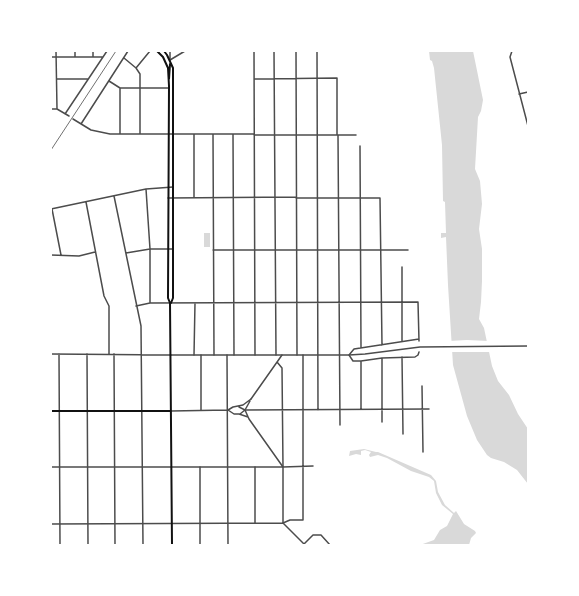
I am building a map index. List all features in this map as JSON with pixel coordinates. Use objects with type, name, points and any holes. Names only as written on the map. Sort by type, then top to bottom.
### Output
[{"type":"highway","points":[[157,51],[170,60]]},
{"type":"highway","points":[[164,51],[173,68],[173,298],[170,303]]},
{"type":"highway","points":[[161,54],[168,68],[169,87]]},
{"type":"highway","points":[[170,60],[168,134],[168,298],[170,303],[171,355],[172,545]]},
{"type":"highway","points":[[51,411],[171,410]]},
{"type":"street","points":[[56,51],[57,109]]},
{"type":"street","points":[[75,51],[75,57]]},
{"type":"street","points":[[93,51],[93,57]]},
{"type":"street","points":[[65,114],[107,51]]},
{"type":"street","points":[[80,124],[128,51]]},
{"type":"street","points":[[136,68],[150,51]]},
{"type":"street","points":[[170,51],[170,60]]},
{"type":"street","points":[[170,60],[185,51]]},
{"type":"street","points":[[254,51],[255,355]]},
{"type":"street","points":[[274,51],[276,355]]},
{"type":"street","points":[[296,51],[297,355]]},
{"type":"street","points":[[317,51],[318,410]]},
{"type":"street","points":[[512,51],[510,58],[528,126]]},
{"type":"street","points":[[51,57],[103,57]]},
{"type":"street","points":[[124,58],[136,68],[140,74],[140,134]]},
{"type":"street","points":[[57,78],[88,79]]},
{"type":"street","points":[[254,79],[337,78],[340,425]]},
{"type":"street","points":[[109,81],[120,88],[169,87]]},
{"type":"street","points":[[120,88],[120,134]]},
{"type":"street","points":[[519,94],[528,92]]},
{"type":"street","points":[[51,109],[57,109],[69,116]]},
{"type":"street","points":[[73,119],[91,130],[120,134],[356,135]]},
{"type":"street","points":[[194,134],[194,197]]},
{"type":"street","points":[[213,134],[214,355]]},
{"type":"street","points":[[233,134],[234,355]]},
{"type":"street","points":[[360,146],[361,348]]},
{"type":"street","points":[[61,255],[52,209],[146,189],[173,186]]},
{"type":"street","points":[[146,189],[150,249],[150,303]]},
{"type":"street","points":[[114,196],[136,306],[142,326],[143,545]]},
{"type":"street","points":[[168,198],[380,198],[382,345]]},
{"type":"street","points":[[86,202],[104,296],[109,306],[109,354]]},
{"type":"street","points":[[126,253],[150,249],[173,249]]},
{"type":"street","points":[[213,250],[408,250]]},
{"type":"street","points":[[51,255],[79,256],[95,252]]},
{"type":"street","points":[[402,267],[402,341]]},
{"type":"street","points":[[136,306],[150,303],[418,302],[419,340],[402,341],[354,349],[349,355]]},
{"type":"street","points":[[194,303],[194,355]]},
{"type":"street","points":[[51,354],[349,355],[406,348],[528,346]]},
{"type":"street","points":[[349,355],[353,361],[361,361],[382,358],[415,357],[419,352]]},
{"type":"street","points":[[59,354],[60,545]]},
{"type":"street","points":[[86,354],[88,545]]},
{"type":"street","points":[[114,354],[115,545]]},
{"type":"street","points":[[201,355],[201,410]]},
{"type":"street","points":[[227,355],[228,545]]},
{"type":"street","points":[[239,414],[245,410],[282,355]]},
{"type":"street","points":[[51,524],[283,523],[290,520],[303,520],[303,355]]},
{"type":"street","points":[[402,357],[403,434]]},
{"type":"street","points":[[382,358],[382,422]]},
{"type":"street","points":[[361,361],[361,410]]},
{"type":"street","points":[[277,362],[282,368],[283,523],[304,545],[313,535],[321,535],[330,545]]},
{"type":"street","points":[[422,386],[423,452]]},
{"type":"street","points":[[171,410],[228,410],[233,407],[239,407],[251,399]]},
{"type":"street","points":[[239,407],[245,410],[429,409]]},
{"type":"street","points":[[228,410],[234,414],[239,414],[249,419]]},
{"type":"street","points":[[245,410],[249,419],[283,467]]},
{"type":"street","points":[[51,467],[313,466]]},
{"type":"street","points":[[200,467],[200,545]]},
{"type":"street","points":[[255,467],[255,523]]},
{"type":"shaded area","points":[[429,51],[473,51],[483,100],[478,117],[475,169],[480,181],[482,204],[479,229],[482,249],[482,281],[479,319],[484,328],[492,366],[498,381],[509,395],[518,414],[528,429],[528,484],[517,470],[504,462],[491,458],[487,455],[477,440],[467,416],[453,365],[446,237],[441,238],[441,233],[446,233],[445,202],[443,201],[442,145],[434,68],[432,61],[430,60]]},
{"type":"shaded area","points":[[204,233],[210,233],[210,247],[204,247]]},
{"type":"shaded area","points":[[364,449],[378,452],[431,475],[436,481],[438,492],[445,505],[454,513],[456,511],[464,524],[475,531],[476,533],[471,538],[469,545],[420,545],[434,540],[440,530],[447,526],[453,514],[442,505],[436,493],[434,481],[429,477],[411,471],[387,458],[378,455],[370,457],[369,455],[371,452],[365,450],[361,451],[361,455],[356,454],[349,456],[350,451]]},
{"type":"pier","points":[[449,341],[488,341],[491,352],[450,352]]},
{"type":"railway","points":[[51,150],[116,51]]}]
